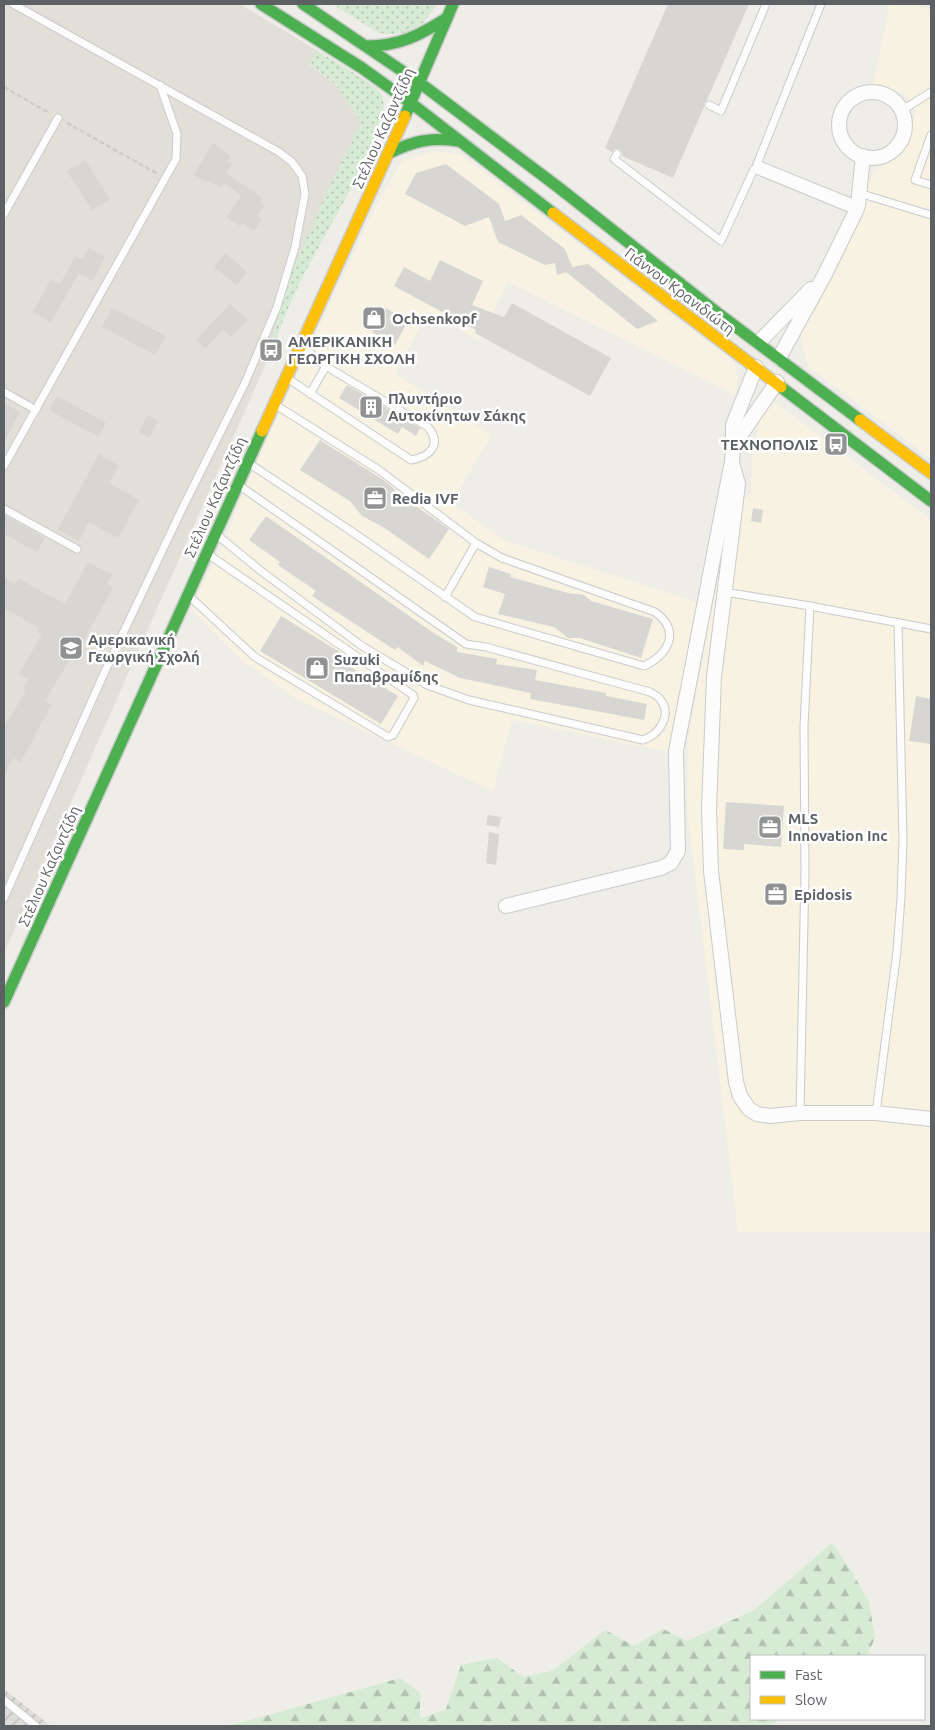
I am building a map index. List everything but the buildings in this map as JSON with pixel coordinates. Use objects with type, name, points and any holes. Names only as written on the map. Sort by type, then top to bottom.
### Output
[{"type":"main road","name":"Γιάννου Κρανιδιώτη","points":[[261,4],[362,68],[411,103],[458,141],[931,501]]},
{"type":"main road","name":"Γιάννου Κρανιδιώτη","points":[[303,4],[420,83],[558,187],[711,308],[759,342],[931,473]]},
{"type":"main road","name":"Στέλιου Καζαντζίδη","points":[[4,1002],[389,153],[453,4]]},
{"type":"main road","points":[[366,46],[385,47],[400,44],[426,32],[447,18]]},
{"type":"main road","points":[[389,153],[418,141],[438,138],[458,141]]},
{"type":"street","points":[[865,92],[876,92],[886,95],[895,102],[901,111],[904,131],[900,141],[893,150],[884,155],[874,157],[863,156],[845,144],[840,134],[839,123],[841,113],[847,103],[855,96],[865,92]]},
{"type":"street","points":[[779,358],[824,276],[858,203],[863,156]]},
{"type":"street","points":[[759,342],[824,276]]},
{"type":"street","points":[[506,906],[661,868],[671,863],[678,852],[676,751],[732,463],[733,425],[756,367]]},
{"type":"street","points":[[733,446],[777,382]]},
{"type":"street","points":[[732,463],[738,484],[714,676],[709,808],[711,871],[736,1082],[740,1096],[748,1109],[757,1114],[770,1116],[800,1113],[876,1113],[931,1119]]},
{"type":"lane","points":[[4,898],[106,669],[182,509],[246,382],[277,306],[294,247],[305,194],[302,176],[292,162],[279,152],[13,4]]},
{"type":"lane","points":[[709,105],[721,111],[766,4]]},
{"type":"lane","points":[[821,4],[757,164],[858,203]]},
{"type":"lane","points":[[4,466],[176,159],[177,134],[160,85]]},
{"type":"lane","points":[[901,111],[931,92]]},
{"type":"lane","points":[[4,214],[58,118]]},
{"type":"lane","points":[[931,134],[915,180],[931,185]]},
{"type":"lane","points":[[616,154],[614,160],[721,241],[754,168],[858,203],[931,216]]},
{"type":"lane","points":[[286,378],[410,460],[423,458],[432,450],[434,440],[428,427],[317,361],[311,353],[300,346]]},
{"type":"lane","points":[[310,394],[326,366]]},
{"type":"lane","points":[[4,392],[36,410]]},
{"type":"lane","points":[[248,463],[351,531],[475,617],[644,666],[657,659],[666,650],[669,638],[667,626],[664,620],[654,612],[502,558],[476,543],[379,470],[274,404]]},
{"type":"lane","points":[[216,533],[261,571],[362,646],[428,685],[469,700],[643,740],[655,735],[663,724],[663,705],[660,699],[650,692],[486,647],[466,644],[238,484]]},
{"type":"lane","points":[[4,509],[78,549]]},
{"type":"lane","points":[[445,596],[476,543]]},
{"type":"lane","points":[[188,594],[255,657],[388,737],[393,735],[414,698],[413,695],[206,554]]},
{"type":"lane","points":[[726,592],[931,629]]},
{"type":"lane","points":[[800,1113],[805,872],[804,726],[810,606]]},
{"type":"lane","points":[[876,1113],[897,951],[901,897],[903,840],[898,623]]},
{"type":"lane","points":[[4,1700],[36,1726]]},
{"type":"path","points":[[4,87],[166,178]]},
{"type":"shaded area","name":"Αμερικανική Γεωργική Σχολή","points":[[4,4],[240,4],[318,51],[309,64],[337,86],[361,122],[292,272],[273,335],[275,343],[4,953]]},
{"type":"shaded area","points":[[890,4],[914,4],[931,11],[931,459],[809,367],[803,351],[801,333],[836,272],[860,218],[866,187],[874,172],[899,155],[916,112],[907,95],[873,84]]},
{"type":"shaded area","points":[[435,151],[461,155],[732,360],[735,365],[738,377],[735,395],[508,282],[479,341],[428,311],[396,374],[492,435],[451,503],[507,541],[696,602],[670,752],[512,720],[493,791],[296,699],[240,659],[190,608],[219,553],[256,462],[374,210],[402,161]]},
{"type":"shaded area","points":[[775,402],[931,520],[931,1232],[738,1232],[687,809],[688,739],[730,511],[751,493],[752,456],[761,415]]},
{"type":"shaded area","points":[[4,1689],[51,1726],[4,1726]]},
{"type":"green space","points":[[332,4],[437,4],[424,22],[409,32],[392,34],[379,33]]},
{"type":"green space","points":[[318,51],[362,78],[377,90],[383,99],[384,114],[380,130],[362,169],[306,272],[281,325],[275,343],[273,335],[292,272],[328,190],[361,122],[337,86],[309,63]]},
{"type":"green space","points":[[832,1543],[852,1572],[869,1602],[875,1638],[867,1655],[750,1655],[750,1720],[780,1720],[766,1726],[224,1726],[400,1678],[420,1693],[420,1719],[446,1709],[461,1665],[497,1658],[523,1677],[552,1671],[605,1630],[634,1646],[663,1629],[687,1641],[754,1610]]},
{"type":"traffic: fast","points":[[261,4],[362,68],[411,103],[553,213]]},
{"type":"traffic: fast","points":[[303,4],[420,83],[558,187],[719,314],[860,420]]},
{"type":"traffic: fast","points":[[405,116],[453,4]]},
{"type":"traffic: fast","points":[[367,46],[400,42],[428,30],[447,18]]},
{"type":"traffic: fast","points":[[389,153],[422,141],[458,141]]},
{"type":"traffic: fast","points":[[781,387],[931,501]]},
{"type":"traffic: fast","points":[[4,1002],[262,431]]},
{"type":"traffic: slow","points":[[262,431],[405,116]]},
{"type":"traffic: slow","points":[[553,213],[781,387]]},
{"type":"traffic: slow","points":[[860,420],[931,473]]},
{"type":"place","name":"Ochsenkopf","points":[[374,318]]},
{"type":"place","name":"ΑΜΕΡΙΚΑΝΙΚΗ ΓΕΩΡΓΙΚΗ ΣΧΟΛΗ","points":[[271,350]]},
{"type":"place","name":"Πλυντήριο Αυτοκίνητων Σάκης","points":[[371,407]]},
{"type":"place","name":"ΤΕΧΝΟΠΟΛΙΣ","points":[[836,444]]},
{"type":"place","name":"Redia IVF","points":[[375,498]]},
{"type":"place","name":"Αμερικανική Γεωργική Σχολή","points":[[71,648]]},
{"type":"place","name":"Suzuki Παπαβραμίδης","points":[[317,668]]},
{"type":"place","name":"MLS Innovation Inc","points":[[770,827]]},
{"type":"place","name":"Epidosis","points":[[776,894]]}]
